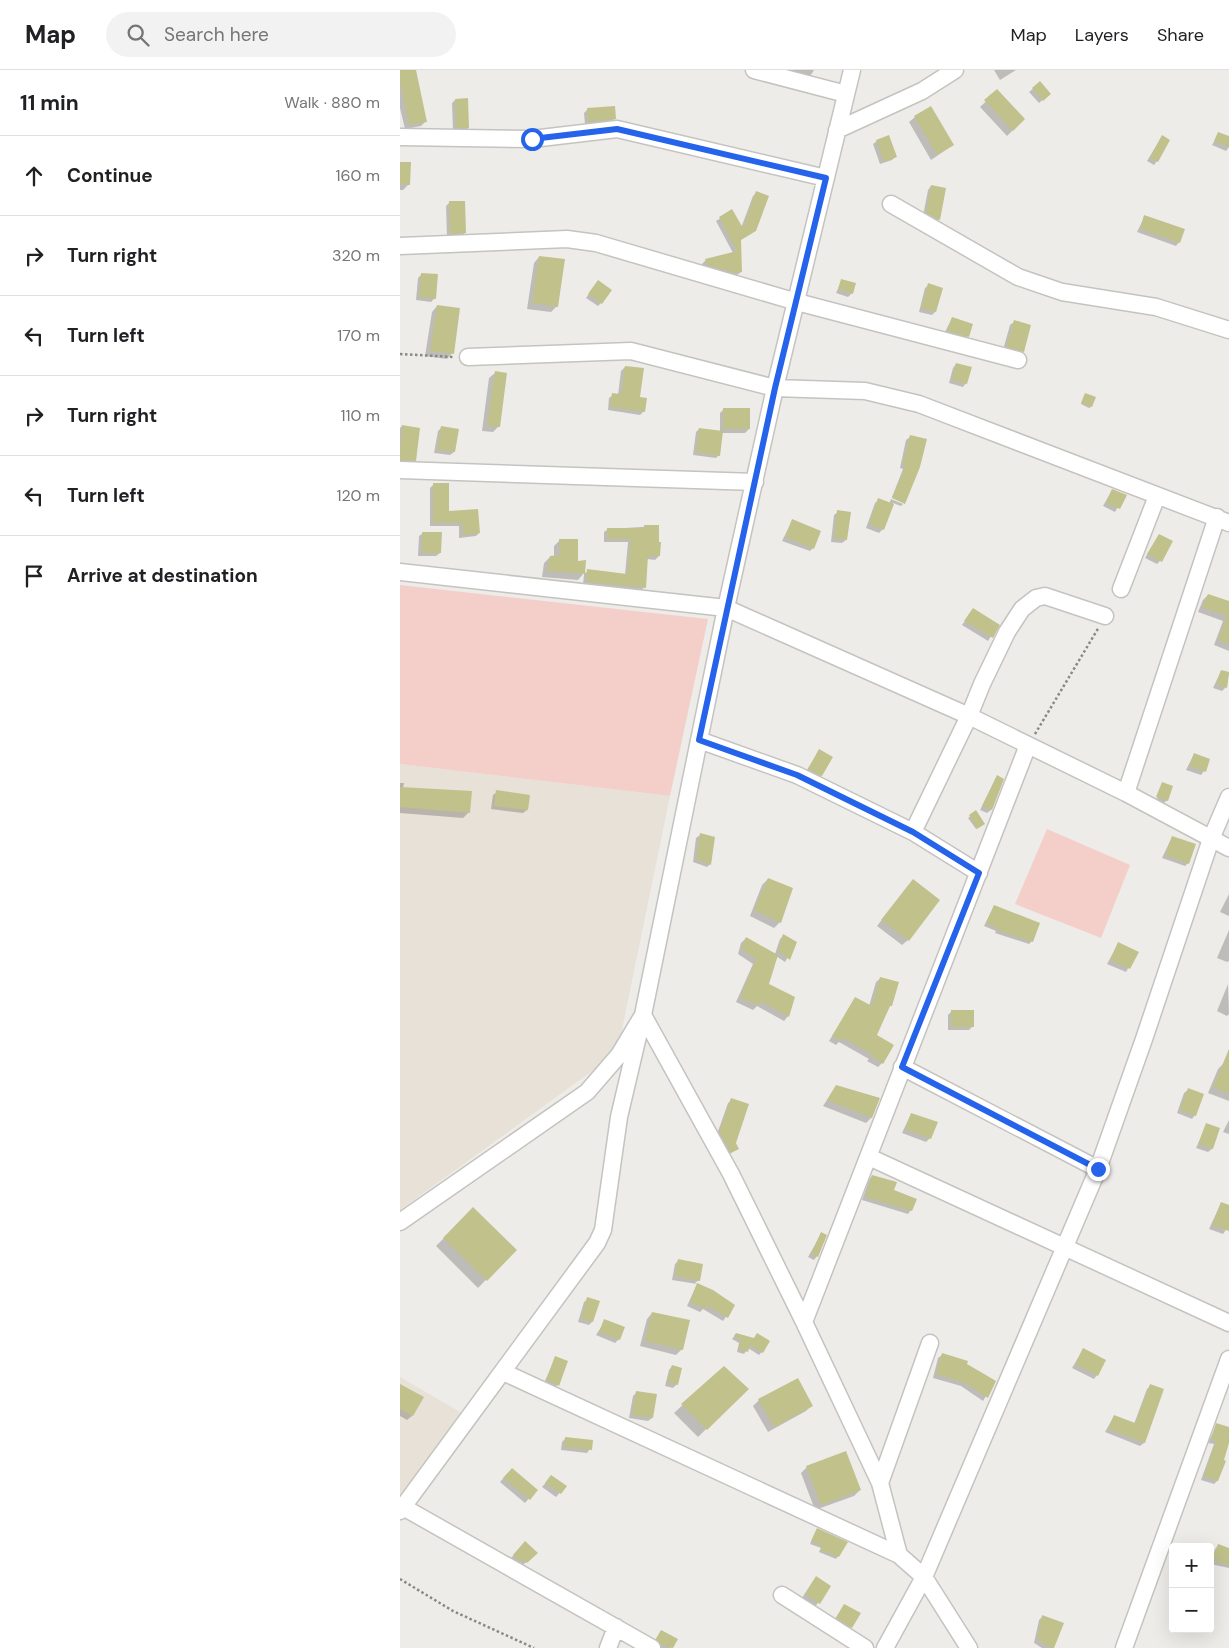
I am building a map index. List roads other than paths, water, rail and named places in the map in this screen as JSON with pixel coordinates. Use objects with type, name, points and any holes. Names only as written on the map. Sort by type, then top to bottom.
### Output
[{"type":"street","points":[[754,70],[846,94]]},
{"type":"street","points":[[652,1648],[401,1509],[504,1372],[596,1243],[603,1230],[619,1118],[643,1015],[726,608],[775,388],[798,302],[852,70]]},
{"type":"street","points":[[838,130],[922,91],[955,70]]},
{"type":"street","points":[[400,137],[532,139],[617,129],[826,178]]},
{"type":"street","points":[[891,204],[1018,277],[1062,292],[1156,307],[1229,330]]},
{"type":"street","points":[[400,246],[582,240],[798,302],[1018,360]]},
{"type":"street","points":[[468,357],[631,350],[775,388],[865,391],[919,404],[1223,520],[1126,793]]},
{"type":"street","points":[[400,470],[755,482]]},
{"type":"street","points":[[1121,589],[1157,496]]},
{"type":"street","points":[[400,572],[726,608],[970,716],[1126,793],[1229,848]]},
{"type":"street","points":[[913,832],[970,716],[982,684],[1007,632],[1022,608],[1036,598],[1045,596],[1105,616]]},
{"type":"street","points":[[699,740],[797,775],[913,832],[979,873]]},
{"type":"street","points":[[804,1322],[1028,745]]},
{"type":"street","points":[[885,1648],[924,1577],[1098,1169],[1211,839],[1229,797]]},
{"type":"street","points":[[400,1222],[587,1092],[619,1055],[643,1015]]},
{"type":"street","points":[[643,1015],[731,1174],[804,1322],[880,1483],[899,1555]]},
{"type":"street","points":[[902,1067],[1098,1169]]},
{"type":"street","points":[[868,1157],[1229,1323]]},
{"type":"street","points":[[880,1483],[930,1343]]},
{"type":"street","points":[[1124,1648],[1229,1359]]},
{"type":"street","points":[[504,1372],[899,1555],[924,1577],[968,1648]]},
{"type":"street","points":[[782,1595],[865,1648]]},
{"type":"street","points":[[608,1648],[616,1627]]}]
